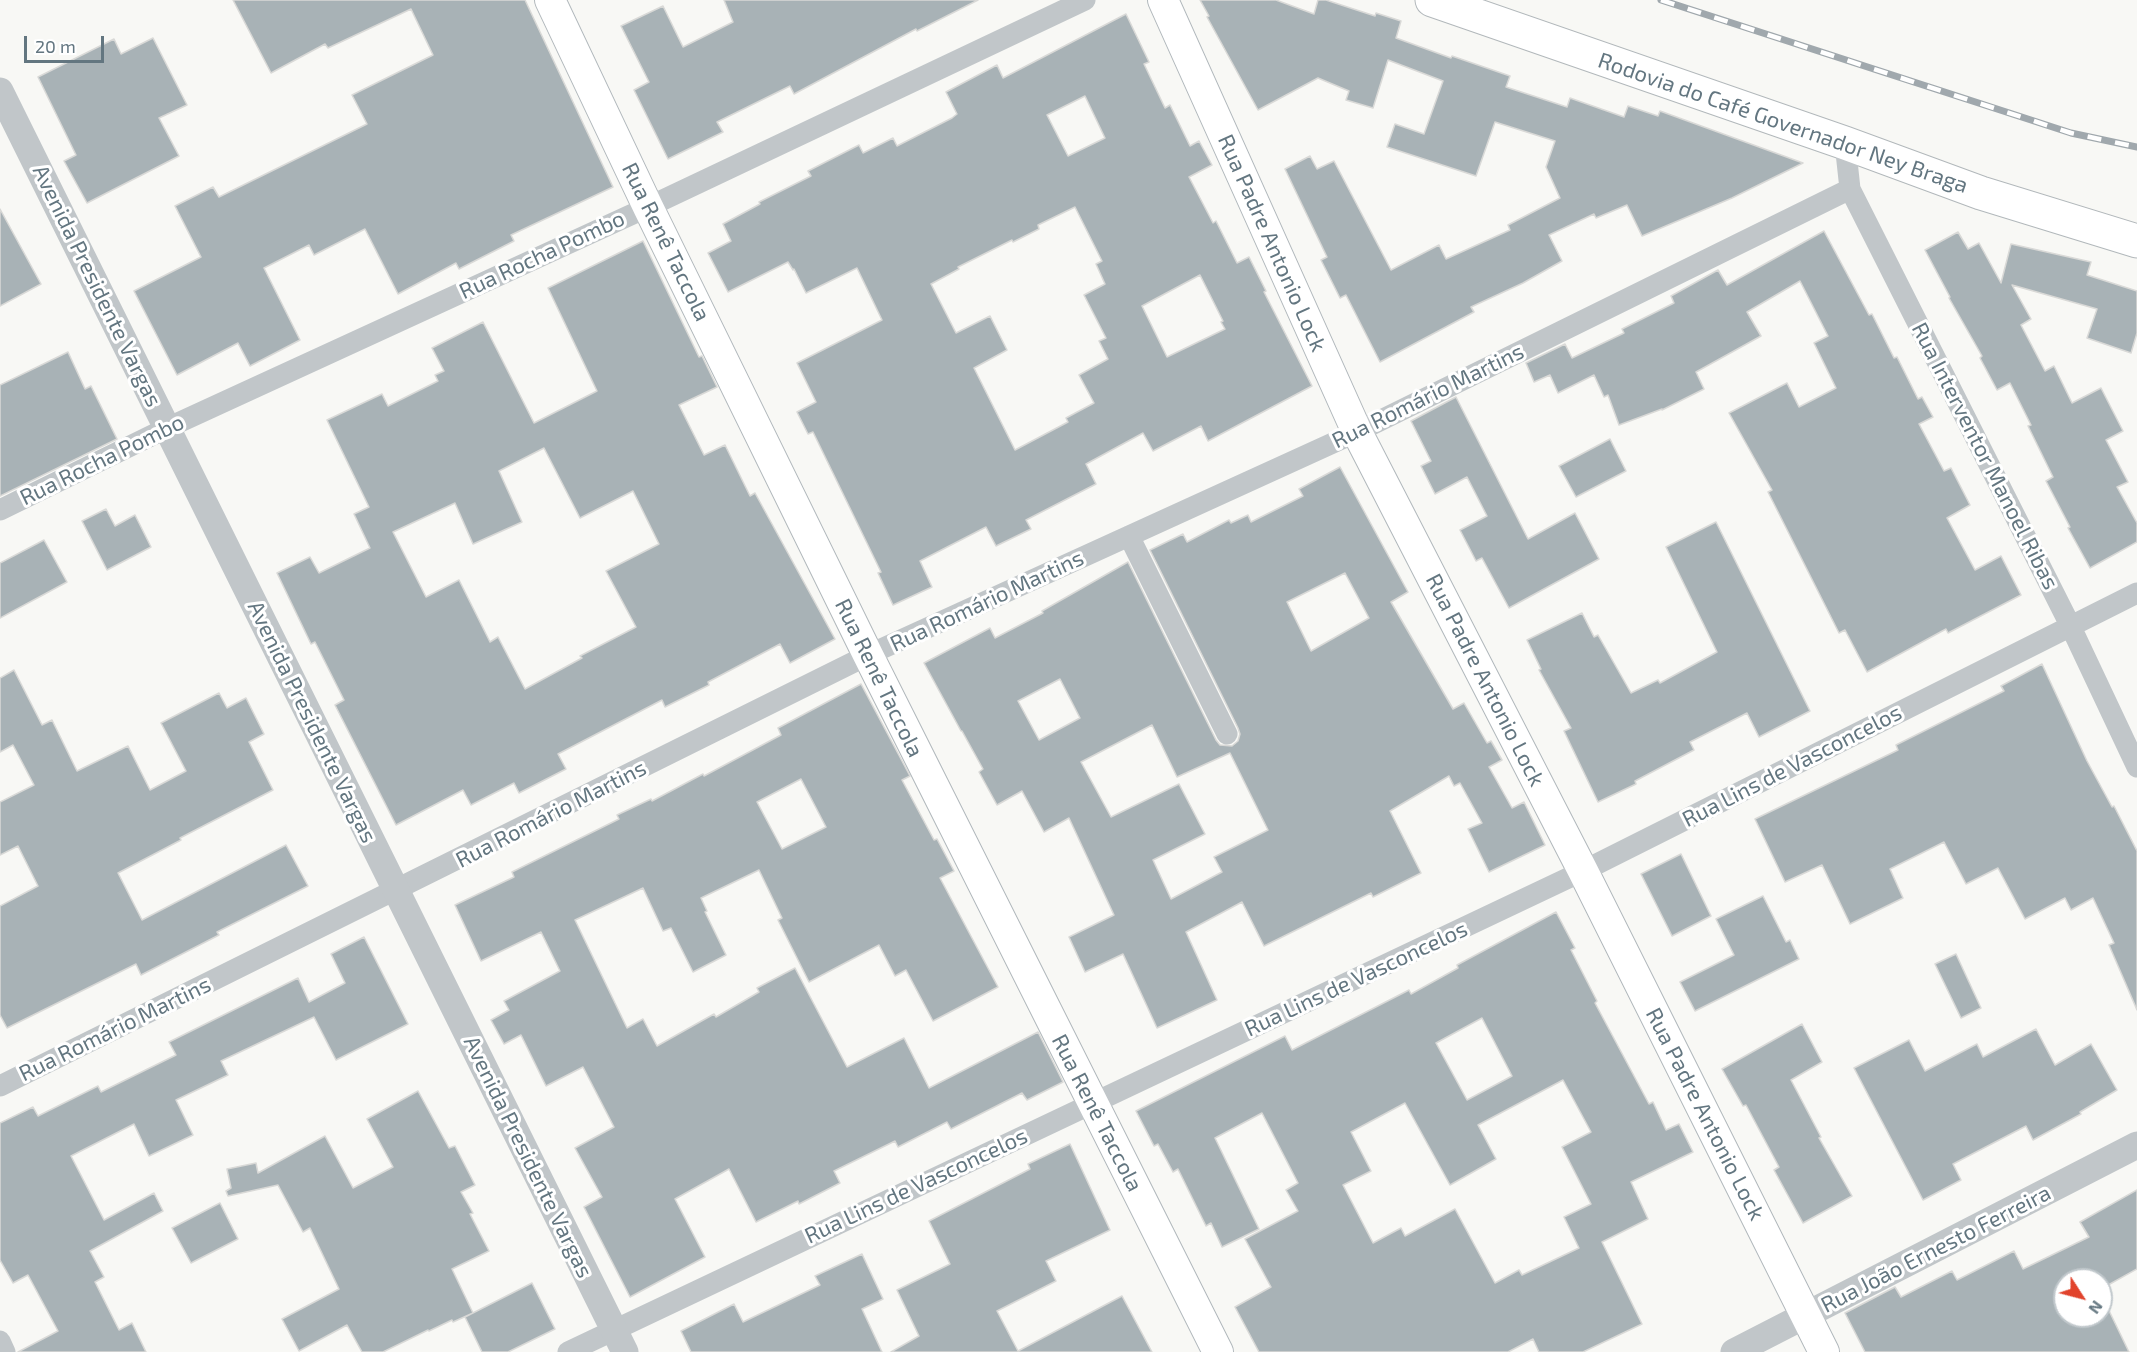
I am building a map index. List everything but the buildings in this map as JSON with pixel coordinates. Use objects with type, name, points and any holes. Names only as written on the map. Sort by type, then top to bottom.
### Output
[{"type":"main road","name":"Rua Renê Taccola","points":[[550,0],[648,207],[868,655],[1218,1352]]},
{"type":"main road","name":"Rua Padre Antonio Lock","points":[[1163,0],[1357,432],[1583,871],[1824,1352]]},
{"type":"main road","name":"Rodovia do Café Governador Ney Braga","points":[[1432,0],[1845,143],[1981,193],[2137,241]]},
{"type":"street","name":"Rua Rocha Pombo","points":[[0,510],[167,428],[648,207],[1085,0]]},
{"type":"street","name":"Avenida Presidente Vargas","points":[[0,91],[619,1341]]},
{"type":"street","name":"Rua Interventor Manoel Ribas","points":[[1845,143],[1850,189],[2070,626],[2137,767]]},
{"type":"street","name":"Rua Romário Martins","points":[[0,1086],[868,655],[1357,432],[1850,189]]},
{"type":"street","points":[[1129,536],[1227,734]]},
{"type":"street","name":"Rua Lins de Vasconcelos","points":[[568,1352],[619,1341],[1092,1104],[1583,871],[2137,593]]},
{"type":"street","name":"Rua João Ernesto Ferreira","points":[[1734,1352],[2137,1145]]},
{"type":"street","points":[[0,1341],[5,1352]]},
{"type":"railway","points":[[1661,0],[2071,133],[2137,147]]}]
